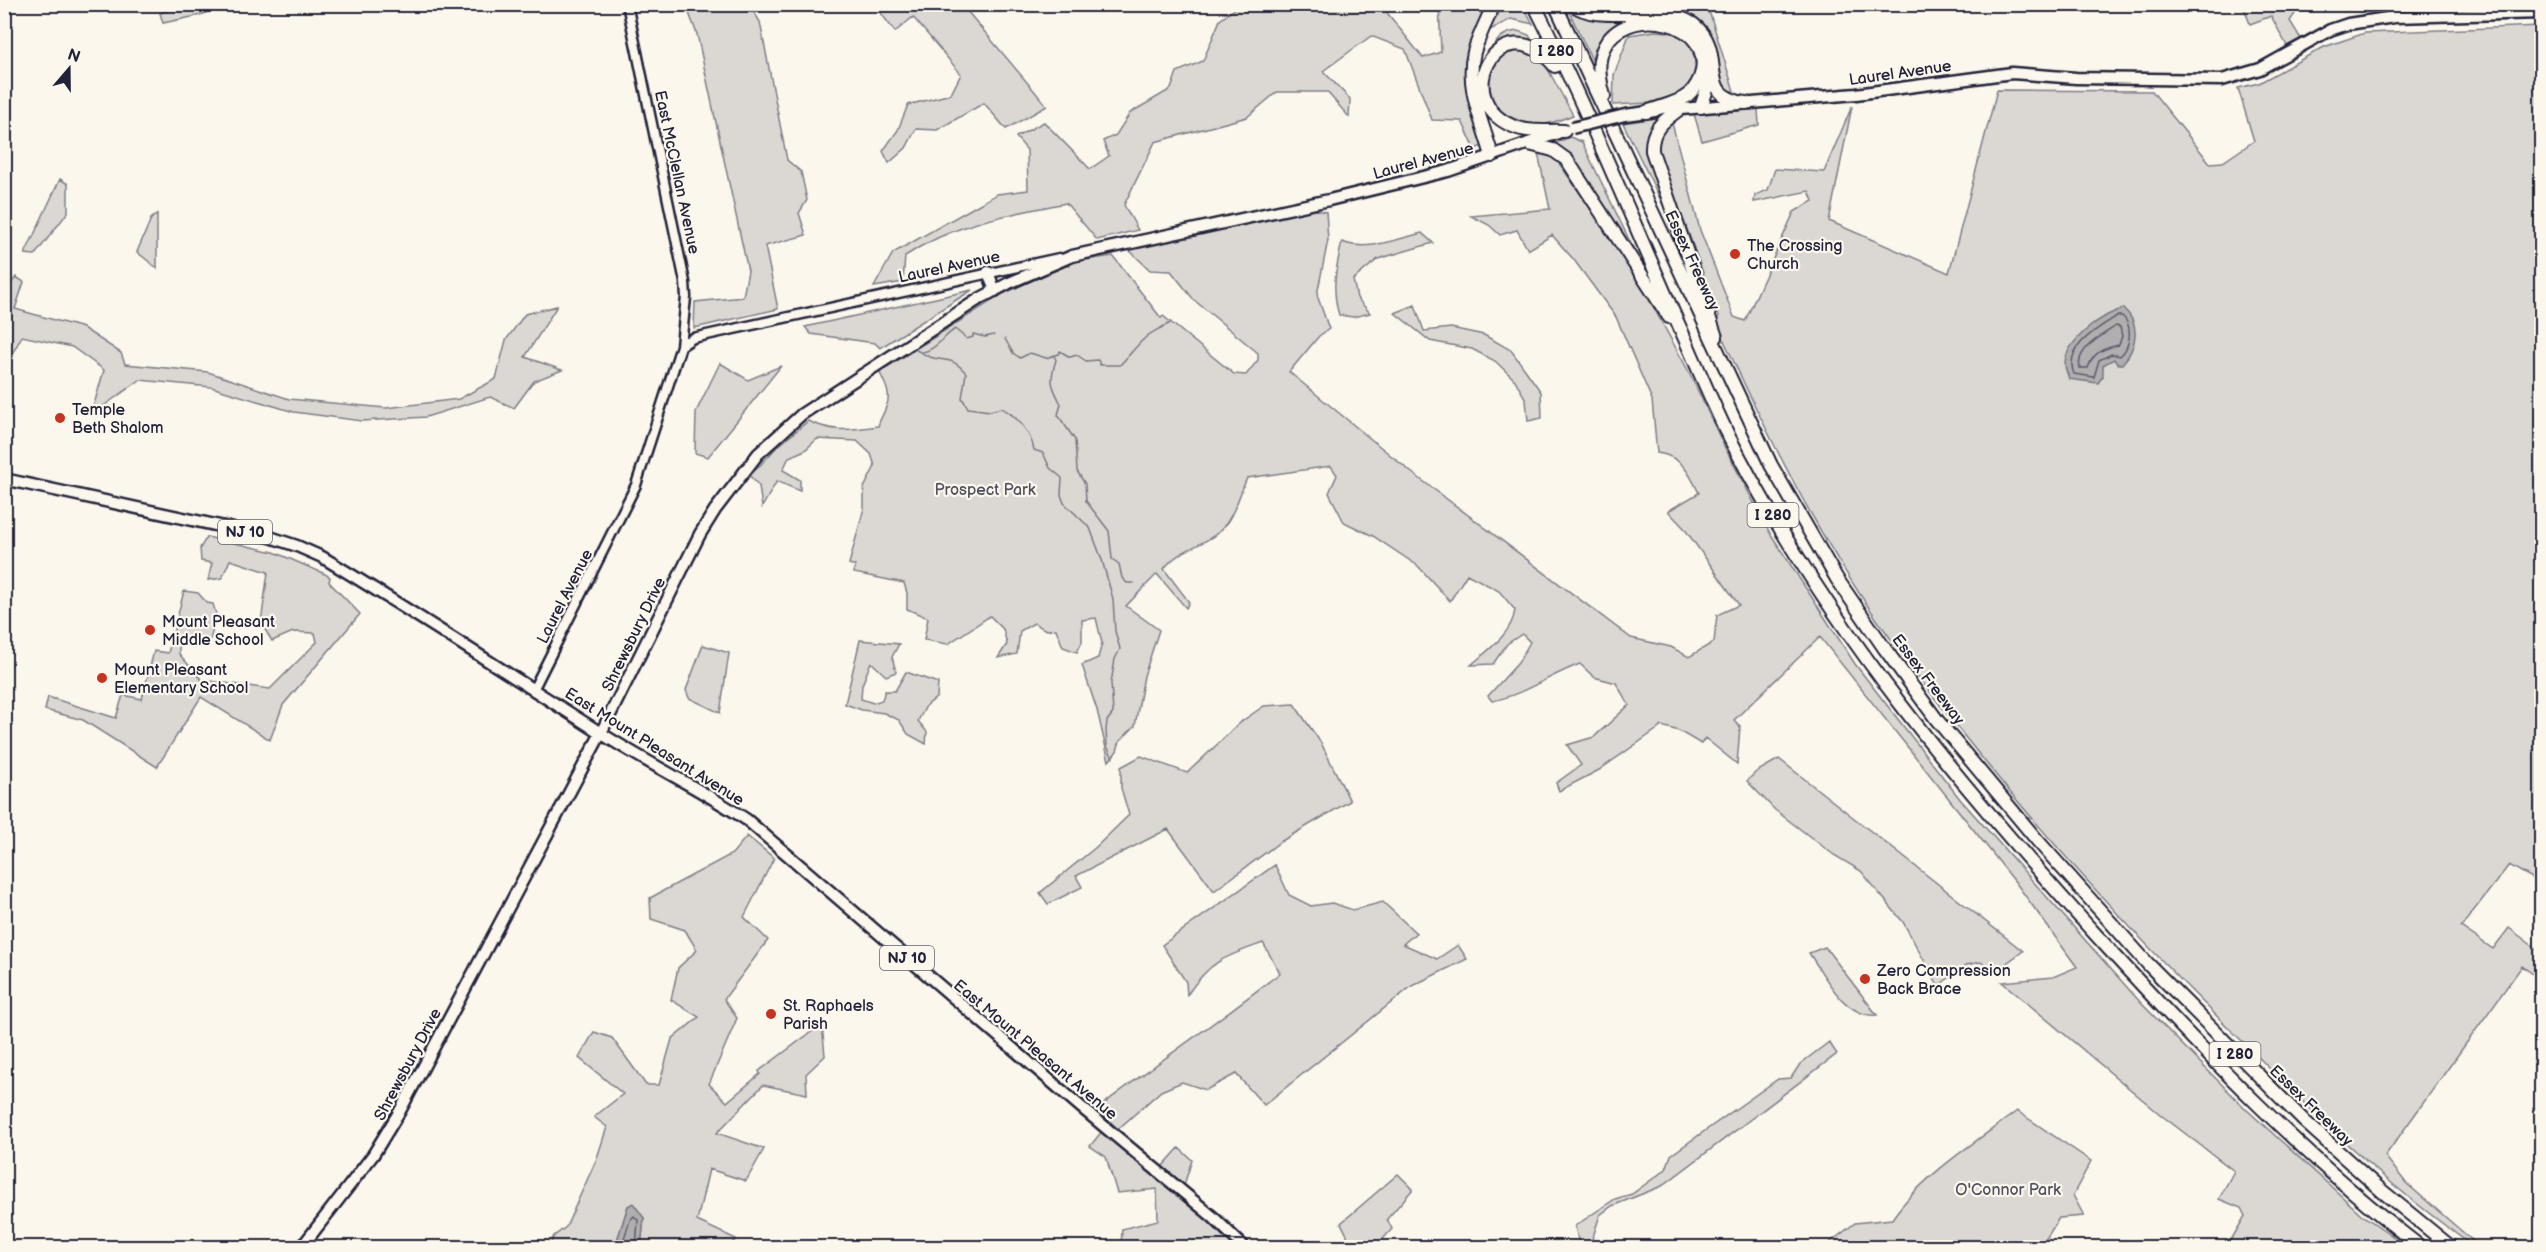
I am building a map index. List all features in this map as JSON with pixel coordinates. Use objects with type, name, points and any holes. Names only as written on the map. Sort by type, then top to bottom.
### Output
[{"type":"highway","points":[[1492,156],[1474,98],[1472,68],[1478,41],[1494,4]]},
{"type":"highway","name":"I 280","points":[[1534,4],[1608,163],[1728,434],[1804,567],[1878,678],[1953,771],[2072,909],[2195,1040],[2313,1155],[2422,1248]]},
{"type":"highway","name":"Essex Freeway","points":[[1555,4],[1771,465],[1837,579],[1937,720],[2103,915],[2227,1046],[2347,1161],[2452,1248]]},
{"type":"highway","points":[[1572,4],[1589,12],[1650,10],[1678,16],[1693,24],[1705,37],[1713,55],[1716,89],[1733,102],[1746,103]]},
{"type":"highway","points":[[1620,141],[1603,95],[1600,59],[1605,44],[1618,30],[1633,23],[1655,22],[1671,25],[1686,32],[1700,49],[1702,66],[1698,82],[1687,96],[1646,112]]},
{"type":"highway","points":[[1494,36],[1489,45],[1483,72],[1483,85],[1489,105],[1507,123],[1519,128],[1568,129]]},
{"type":"highway","points":[[1539,39],[1608,163]]},
{"type":"highway","points":[[1701,107],[1713,72]]},
{"type":"highway","points":[[1678,110],[1660,123],[1654,132],[1652,152],[1710,315],[1724,368]]},
{"type":"highway","points":[[1529,144],[1553,150],[1567,160],[1691,351]]},
{"type":"main road","name":"Laurel Avenue","points":[[1072,256],[1448,171],[1568,129],[1625,115],[1856,94],[2012,73],[2076,78],[2222,80],[2260,69],[2330,30],[2348,24],[2394,18],[2541,13]]},
{"type":"main road","name":"Shrewsbury Drive","points":[[301,1248],[373,1155],[401,1109],[601,733],[700,534],[741,474],[758,454],[802,414],[995,291],[1072,256]]},
{"type":"main road","points":[[988,272],[995,291]]},
{"type":"main road","name":"East Mount Pleasant Avenue","points":[[4,479],[270,537],[297,546],[331,562],[534,688],[601,733],[693,786],[747,820],[1074,1101],[1198,1204],[1245,1248]]},
{"type":"street","name":"East McClellan Avenue","points":[[627,4],[685,282],[686,297],[681,346]]},
{"type":"street","name":"Laurel Avenue","points":[[534,688],[636,485],[681,346],[693,338],[988,272],[1072,256]]},
{"type":"green space","points":[[188,5],[224,5],[201,15],[163,23],[160,13]]},
{"type":"green space","points":[[686,5],[750,5],[760,22],[787,160],[801,172],[807,200],[799,213],[806,235],[765,246],[778,309],[694,328],[695,302],[743,297],[748,271],[697,34]]},
{"type":"green space","points":[[875,5],[962,5],[1047,106],[1006,129],[984,103],[937,130],[916,129],[906,148],[889,163],[883,151],[898,130],[908,105],[951,94],[961,74],[913,17],[895,32]]},
{"type":"green space","points":[[1240,5],[1381,5],[1423,58],[1441,52],[1439,5],[1489,5],[1470,48],[1466,85],[1485,145],[1475,149],[1462,121],[1432,120],[1405,49],[1371,36],[1323,71],[1350,99],[1349,117],[1327,92],[1277,92],[1247,117],[1155,142],[1124,205],[1138,230],[1097,240],[1066,203],[1023,212],[963,227],[924,244],[905,256],[903,282],[874,287],[893,253],[997,194],[1028,190],[1027,150],[1016,137],[1044,122],[1090,169],[1109,156],[1103,141],[1116,135],[1130,113],[1171,89],[1177,72],[1203,61],[1220,20]]},
{"type":"green space","points":[[1499,5],[1523,5],[1533,24],[1511,19],[1488,31]]},
{"type":"green space","points":[[1566,5],[1636,14],[1605,36],[1593,62]]},
{"type":"green space","points":[[1584,5],[1697,5],[1710,14],[1734,91],[1724,92],[1711,41]]},
{"type":"green space","points":[[2243,5],[2310,5],[2296,12],[2290,21],[2301,39],[2287,46],[2271,16],[2250,24]]},
{"type":"green space","points":[[2541,26],[2541,883],[2509,865],[2461,927],[2493,949],[2509,928],[2541,952],[2541,980],[2522,966],[2385,1156],[2406,1183],[2480,1247],[2474,1247],[2370,1165],[2190,990],[2049,838],[1960,731],[1918,676],[1854,586],[1832,550],[1790,476],[1752,400],[1716,323],[1719,316],[1654,140],[1666,124],[1672,123],[1700,230],[1734,317],[1745,321],[1794,212],[1813,201],[1809,191],[1754,202],[1755,195],[1768,190],[1775,169],[1824,172],[1852,106],[1829,221],[1949,273],[1997,90],[2152,91],[2210,163],[2223,162],[2254,141],[2238,88],[2259,83],[2324,47],[2365,33]]},
{"type":"green space","points":[[1518,31],[1529,35],[1573,115],[1549,123],[1529,125],[1512,120],[1494,104],[1489,94],[1488,84],[1493,48],[1502,36]]},
{"type":"green space","points":[[1655,31],[1680,33],[1692,49],[1697,71],[1684,92],[1649,103],[1613,105],[1614,75],[1629,35]]},
{"type":"green space","points":[[1758,109],[1759,125],[1702,141],[1694,114]]},
{"type":"green space","points":[[1656,118],[1646,140],[1665,209],[1623,123]]},
{"type":"green space","points":[[1570,137],[1582,142],[1637,256],[1571,158],[1553,144]]},
{"type":"green space","name":"Prospect Park","points":[[1551,152],[1628,261],[1689,372],[1724,446],[1770,533],[1855,664],[1960,799],[2141,1003],[2246,1109],[2361,1214],[2408,1247],[2227,1247],[2245,1216],[2241,1208],[2219,1199],[2234,1171],[2161,1115],[2002,982],[2053,977],[2077,967],[2016,883],[1820,637],[1734,720],[1740,726],[1737,764],[1705,738],[1701,744],[1679,731],[1662,726],[1599,770],[1559,791],[1556,783],[1581,765],[1567,745],[1594,737],[1629,705],[1616,683],[1594,677],[1580,664],[1526,690],[1492,701],[1488,696],[1518,663],[1530,642],[1522,634],[1507,644],[1493,664],[1471,665],[1498,641],[1513,619],[1515,610],[1499,591],[1467,574],[1450,601],[1418,566],[1373,536],[1344,522],[1329,493],[1337,475],[1331,466],[1247,478],[1232,515],[1219,532],[1178,555],[1164,569],[1189,602],[1186,608],[1157,574],[1126,606],[1159,630],[1144,676],[1135,726],[1120,741],[1117,751],[1109,761],[1097,710],[1082,665],[1098,658],[1102,643],[1096,618],[1082,620],[1082,642],[1077,652],[1063,647],[1056,629],[1046,630],[1034,623],[1020,631],[1017,654],[998,658],[1007,644],[1003,629],[990,616],[948,644],[924,640],[928,618],[907,609],[907,593],[904,583],[854,573],[855,566],[849,564],[864,508],[864,488],[875,466],[871,454],[857,441],[817,439],[805,450],[789,457],[783,470],[800,480],[800,491],[777,481],[762,507],[759,486],[750,476],[776,448],[808,421],[842,430],[878,426],[888,403],[887,390],[880,373],[887,367],[1001,295],[1072,262],[1113,256],[1161,318],[1163,316],[1234,374],[1246,375],[1258,360],[1258,353],[1194,300],[1171,271],[1150,270],[1129,250],[1305,208],[1326,212],[1328,240],[1317,295],[1329,329],[1319,336],[1289,372],[1411,472],[1631,638],[1671,647],[1689,657],[1714,642],[1717,615],[1739,605],[1684,528],[1668,511],[1699,493],[1688,472],[1678,461],[1657,453],[1652,400],[1616,317],[1574,260],[1552,235],[1528,250],[1517,230],[1500,235],[1489,225],[1471,216],[1550,209],[1538,153]]},
{"type":"green space","points":[[60,179],[68,184],[68,212],[35,255],[25,254]]},
{"type":"green space","points":[[157,214],[157,268],[137,252],[151,219]]},
{"type":"green space","points":[[1422,233],[1433,243],[1378,259],[1353,280],[1357,298],[1370,313],[1353,317],[1339,315],[1335,287],[1342,242],[1362,246],[1372,245]]},
{"type":"green space","points":[[16,277],[24,282],[15,309],[83,328],[121,353],[125,364],[208,372],[289,399],[386,408],[459,399],[496,379],[506,340],[525,314],[557,306],[525,357],[562,370],[534,381],[514,408],[490,397],[426,417],[362,421],[294,412],[211,387],[140,380],[91,415],[104,370],[72,347],[22,336],[5,367],[5,292]]},
{"type":"green space","points":[[972,290],[880,348],[875,343],[811,334],[805,327]]},
{"type":"green space","points":[[1415,305],[1424,331],[1451,328],[1484,335],[1511,350],[1541,392],[1542,418],[1528,421],[1526,400],[1515,380],[1495,361],[1472,349],[1430,341],[1395,313]]},
{"type":"green space","points":[[720,363],[748,380],[781,366],[708,457],[695,453],[696,412]]},
{"type":"green space","points":[[207,537],[274,552],[325,574],[330,577],[329,582],[360,614],[283,705],[270,740],[201,697],[157,767],[83,720],[45,710],[48,697],[116,718],[123,695],[142,699],[154,651],[168,653],[184,591],[198,593],[207,603],[213,604],[216,614],[210,642],[179,639],[179,654],[202,680],[270,689],[317,642],[315,633],[293,632],[272,641],[261,623],[268,572],[230,560],[222,578],[208,580],[212,563],[201,561],[200,548]]},
{"type":"green space","points":[[860,640],[899,644],[892,657],[896,672],[886,676],[871,662],[862,685],[861,699],[873,703],[882,700],[885,691],[895,691],[906,672],[938,683],[937,697],[926,706],[918,721],[927,732],[926,744],[908,734],[899,720],[884,713],[862,710],[845,704]]},
{"type":"green space","points":[[703,645],[729,653],[720,713],[689,698],[686,690]]},
{"type":"green space","points":[[1294,704],[1321,743],[1350,801],[1280,842],[1214,891],[1168,829],[1076,876],[1082,887],[1048,904],[1040,893],[1096,847],[1129,815],[1121,788],[1121,767],[1141,756],[1187,773],[1242,721],[1264,706]]},
{"type":"green space","points":[[1779,759],[2023,951],[1993,973],[1981,962],[1967,965],[1938,986],[1903,922],[1861,871],[1834,855],[1775,810],[1747,781],[1756,772]]},
{"type":"green space","points":[[747,836],[774,858],[744,917],[768,940],[724,999],[737,1018],[709,1084],[727,1102],[760,1074],[759,1071],[822,1024],[825,1056],[806,1074],[807,1094],[763,1085],[717,1133],[764,1149],[746,1181],[709,1169],[697,1221],[736,1239],[729,1247],[641,1247],[644,1218],[628,1206],[615,1247],[548,1248],[554,1236],[566,1227],[597,1158],[607,1127],[594,1117],[623,1094],[579,1058],[594,1032],[612,1038],[646,1085],[659,1085],[672,1039],[699,1017],[671,1000],[678,968],[697,950],[685,930],[651,919],[650,898],[732,854]]},
{"type":"green space","points":[[1275,865],[1289,895],[1311,906],[1332,903],[1353,910],[1383,902],[1416,933],[1403,944],[1437,959],[1458,945],[1467,959],[1412,986],[1264,1105],[1236,1074],[1206,1090],[1182,1082],[1161,1091],[1118,1129],[1097,1109],[1280,973],[1263,943],[1219,961],[1204,974],[1187,995],[1186,982],[1162,945]]},
{"type":"green space","points":[[1825,947],[1877,1015],[1855,1010],[1845,1003],[1829,984],[1809,953]]},
{"type":"green space","points":[[1829,1042],[1837,1054],[1662,1186],[1612,1206],[1600,1215],[1591,1243],[1578,1240],[1575,1226],[1615,1199],[1632,1194],[1666,1169],[1671,1155],[1778,1079],[1791,1078],[1800,1064]]},
{"type":"green space","name":"O'Connor Park","points":[[2017,1111],[2091,1161],[2073,1195],[2084,1216],[2059,1218],[2041,1247],[1823,1248],[1855,1223],[1892,1219],[1903,1204],[1933,1175]]},
{"type":"green space","points":[[1103,1130],[1172,1185],[1239,1247],[1121,1247],[1122,1229],[1158,1220],[1157,1189],[1117,1193],[1106,1157],[1090,1146]]},
{"type":"green space","points":[[1179,1148],[1192,1160],[1184,1185],[1162,1167]]},
{"type":"green space","points":[[1398,1174],[1413,1189],[1387,1219],[1392,1229],[1376,1247],[1349,1247],[1347,1235],[1341,1223]]},
{"type":"water","points":[[2124,309],[2135,329],[2134,344],[2127,358],[2122,364],[2117,364],[2114,359],[2103,365],[2103,376],[2098,383],[2069,379],[2065,367],[2066,356],[2078,338],[2096,322]]},
{"type":"water","points":[[633,1203],[644,1218],[641,1247],[615,1247],[628,1206]]},
{"type":"waterway","points":[[1005,339],[1013,353],[1020,358],[1030,353],[1046,358],[1059,354],[1060,351],[1070,357],[1077,355],[1086,361],[1098,360],[1100,365],[1120,365],[1138,344],[1154,331],[1170,323]]},
{"type":"waterway","points":[[921,352],[935,346],[955,329],[967,339],[973,337],[973,334],[985,337],[994,335]]},
{"type":"waterway","points":[[916,350],[961,367],[966,373],[962,398],[968,408],[990,411],[1001,408],[1017,420],[1030,437],[1034,450],[1043,453],[1050,468],[1062,478],[1061,495],[1064,503],[1090,528],[1113,599],[1115,631],[1120,649],[1115,659],[1111,683],[1113,713],[1107,721],[1106,730],[1107,746],[1113,758]]},
{"type":"waterway","points":[[1054,355],[1056,360],[1052,383],[1061,404],[1058,415],[1075,440],[1077,471],[1085,484],[1086,501],[1109,531],[1112,559],[1119,564],[1122,578],[1127,583],[1134,583]]},
{"type":"place","name":"The Crossing Church","points":[[1735,254]]},
{"type":"place","name":"Temple Beth Shalom","points":[[60,418]]},
{"type":"place","name":"Mount Pleasant Middle School","points":[[150,630]]},
{"type":"place","name":"Mount Pleasant Elementary School","points":[[102,678]]},
{"type":"place","name":"Zero Compression Back Brace","points":[[1865,979]]},
{"type":"place","name":"St. Raphaels Parish","points":[[771,1014]]}]
